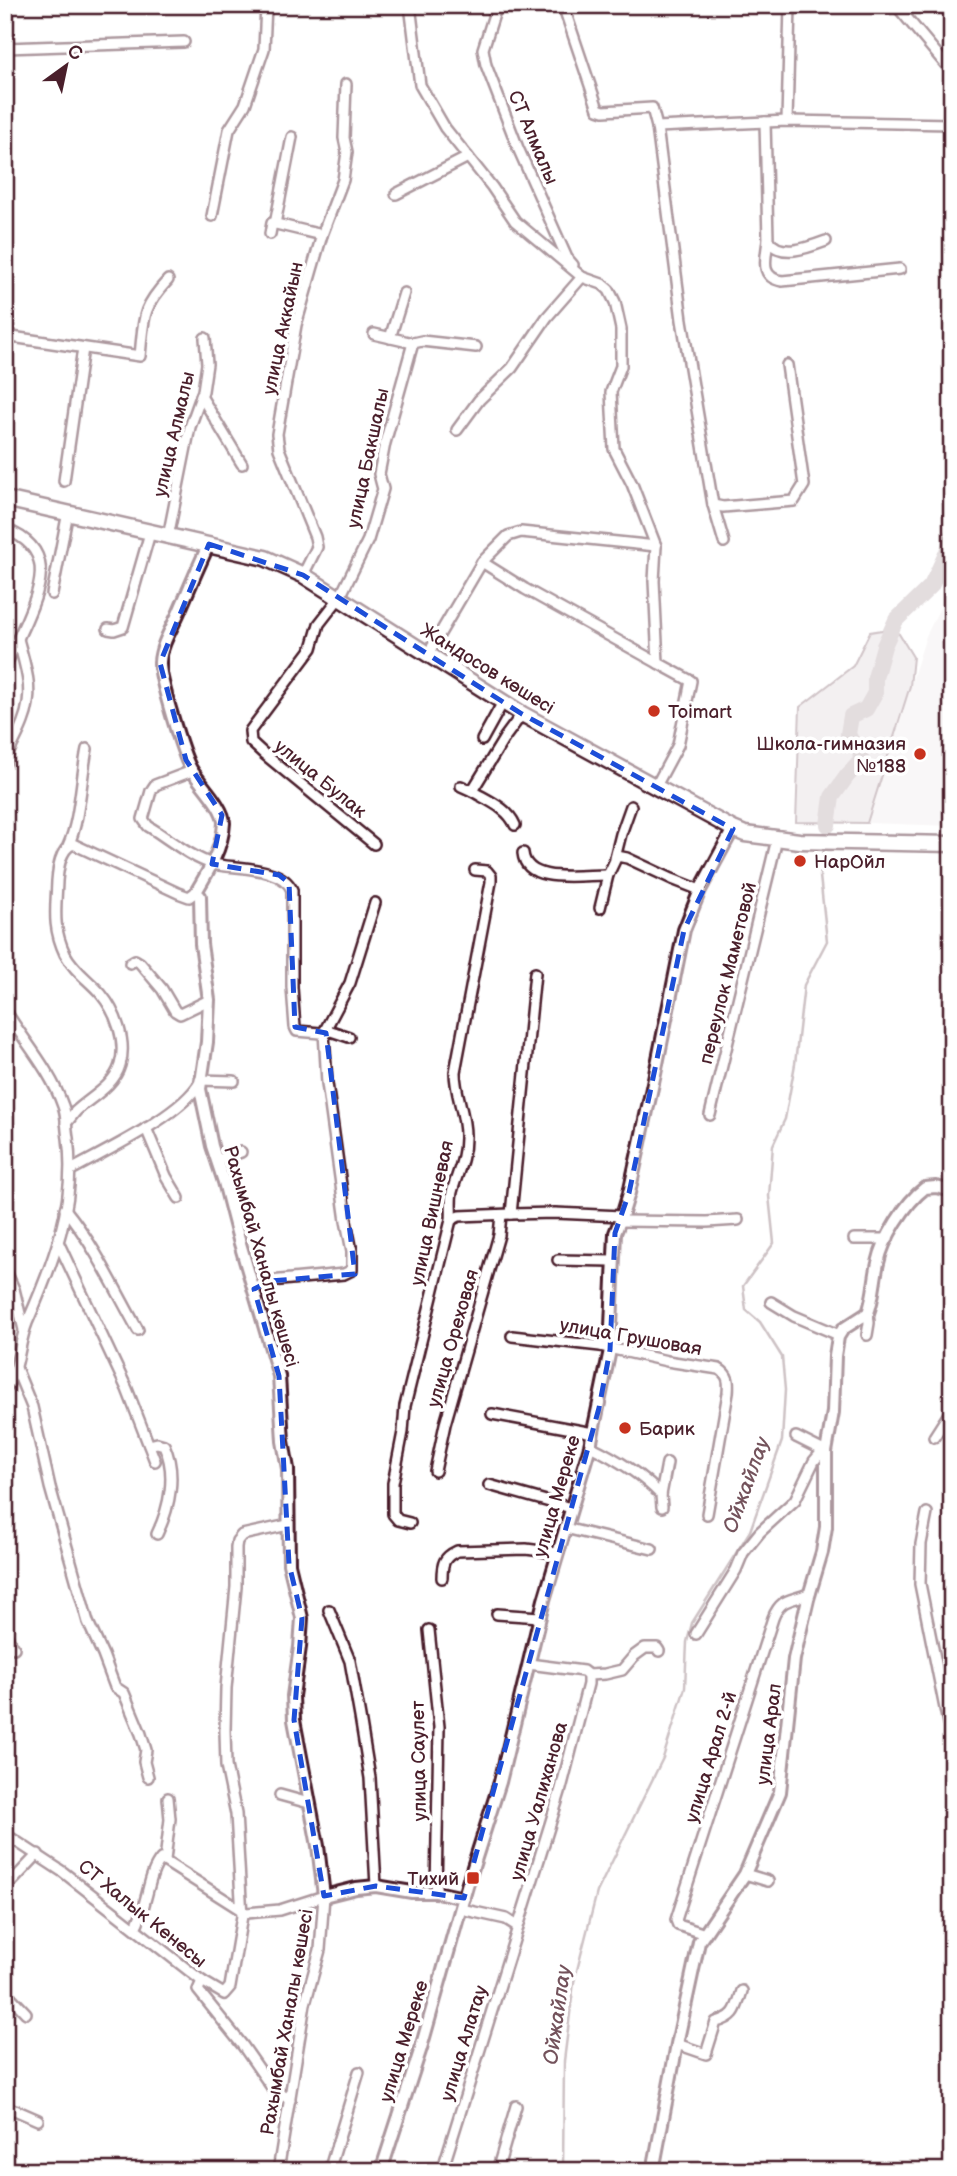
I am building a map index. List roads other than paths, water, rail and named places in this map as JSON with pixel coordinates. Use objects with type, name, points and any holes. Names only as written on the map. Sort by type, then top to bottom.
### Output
[{"type":"main road","name":"Жандосов көшесі","points":[[5,499],[265,558],[303,575],[522,714],[655,788],[746,834],[777,839],[952,844]]},
{"type":"street","points":[[212,216],[229,130],[245,105],[264,49],[266,5]]},
{"type":"street","points":[[410,5],[420,85],[445,128],[515,221],[582,277],[602,284],[609,290],[615,302],[621,329],[621,366],[611,392],[614,449],[632,484],[656,546],[654,581],[658,663]]},
{"type":"street","name":"СТ Алмалы","points":[[497,5],[483,49],[485,65],[518,148],[568,258],[582,277]]},
{"type":"street","points":[[563,5],[598,108],[604,111],[652,108],[682,320],[713,505],[724,542]]},
{"type":"street","points":[[787,121],[790,5]]},
{"type":"street","points":[[896,5],[952,72]]},
{"type":"street","points":[[5,48],[184,42]]},
{"type":"street","name":"улица Аккайын","points":[[303,575],[317,547],[279,449],[277,434],[296,325],[322,235],[343,180],[347,152],[344,138],[346,83]]},
{"type":"street","points":[[656,127],[787,121],[952,124]]},
{"type":"street","points":[[765,122],[768,240],[765,269],[769,276],[782,281],[900,269]]},
{"type":"street","points":[[275,224],[292,137]]},
{"type":"street","points":[[396,194],[468,158]]},
{"type":"street","points":[[270,234],[272,223],[322,235]]},
{"type":"street","points":[[768,240],[775,248],[788,250],[806,249],[826,241]]},
{"type":"street","points":[[457,430],[479,400],[512,368],[547,317],[582,277]]},
{"type":"street","points":[[5,336],[140,356],[145,310],[168,280]]},
{"type":"street","points":[[5,304],[6,283]]},
{"type":"street","points":[[390,338],[404,293]]},
{"type":"street","points":[[374,334],[413,343],[422,341],[476,347]]},
{"type":"street","name":"улица Алмалы","points":[[168,537],[190,427],[208,364],[205,338]]},
{"type":"street","name":"улица Бакшалы","points":[[340,597],[368,540],[383,489],[379,474],[385,443],[413,343]]},
{"type":"street","points":[[64,481],[83,348]]},
{"type":"street","points":[[713,505],[723,507],[794,500],[804,485],[787,365]]},
{"type":"street","points":[[201,396],[242,464]]},
{"type":"street","points":[[52,594],[68,512]]},
{"type":"street","points":[[5,529],[22,536],[28,542],[37,555],[42,573],[36,595],[5,667]]},
{"type":"street","points":[[428,654],[482,562],[508,536],[520,532],[656,546]]},
{"type":"street","points":[[108,629],[124,627],[150,533]]},
{"type":"street","points":[[71,842],[190,897],[196,892],[212,864],[220,841],[222,815],[186,760],[160,663],[168,634],[209,544]]},
{"type":"street","points":[[482,562],[691,681],[678,745],[655,788]]},
{"type":"street","name":"улица Булак","points":[[340,597],[320,624],[312,648],[298,669],[253,725],[250,742],[374,844]]},
{"type":"street","points":[[5,763],[30,698],[30,687],[18,639]]},
{"type":"street","points":[[482,740],[503,702]]},
{"type":"street","points":[[472,791],[522,714]]},
{"type":"street","points":[[66,1123],[75,1111],[101,1091],[117,1072],[121,1063],[122,1047],[116,1020],[109,1007],[101,994],[70,963],[56,929],[57,871],[71,842],[87,749]]},
{"type":"street","points":[[163,774],[183,776],[192,771]]},
{"type":"street","points":[[176,776],[155,785],[151,790],[143,819],[148,825],[212,864],[279,875],[289,883],[292,890],[292,987],[295,1027],[301,1032],[331,1031],[349,1037]]},
{"type":"street","points":[[461,786],[506,812],[515,825]]},
{"type":"street","points":[[600,908],[631,806]]},
{"type":"street","name":"улица Мереке","points":[[381,2171],[421,2048],[500,1782],[557,1553],[590,1446],[610,1350],[615,1233],[653,1085],[684,930],[700,890],[733,829]]},
{"type":"street","name":"переулок Маметовой","points":[[710,1115],[777,839]]},
{"type":"street","points":[[523,853],[529,868],[547,876],[608,875]]},
{"type":"street","points":[[618,855],[700,890]]},
{"type":"street","name":"улица Вишневая","points":[[410,1523],[398,1520],[393,1514],[393,1483],[405,1406],[450,1220],[452,1192],[463,1164],[466,1137],[455,1085],[455,1072],[491,883],[491,876],[487,871],[475,870]]},
{"type":"street","name":"Рахымбай Ханалы көшесі","points":[[196,892],[200,896],[201,944],[209,1000],[207,1042],[200,1081],[207,1128],[279,1376],[288,1469],[289,1564],[302,1618],[293,1696],[294,1720],[318,1846],[324,1896],[320,1950],[305,2004],[278,2171]]},
{"type":"street","points":[[254,1289],[270,1281],[344,1274],[352,1270],[352,1251],[327,1083],[324,1032],[350,983],[375,903]]},
{"type":"street","points":[[130,963],[135,960],[140,962],[180,1014],[209,1000]]},
{"type":"street","name":"улица Ореховая","points":[[435,1471],[445,1424],[506,1215],[535,972]]},
{"type":"street","points":[[5,1010],[40,1062],[64,1108],[71,1170],[69,1199],[58,1244],[24,1330],[12,1379],[5,1389]]},
{"type":"street","points":[[71,1170],[146,1128],[191,1096],[200,1081],[234,1081]]},
{"type":"street","points":[[146,1128],[178,1198]]},
{"type":"street","points":[[217,1160],[241,1152]]},
{"type":"street","points":[[867,1335],[868,1313],[878,1261],[907,1206],[916,1194],[925,1188],[936,1187],[952,1191]]},
{"type":"street","points":[[65,1209],[96,1253],[138,1330]]},
{"type":"street","points":[[450,1220],[459,1216],[555,1213],[707,1222],[738,1220]]},
{"type":"street","points":[[855,1239],[888,1239]]},
{"type":"street","points":[[58,1244],[106,1344],[155,1461]]},
{"type":"street","points":[[558,1260],[612,1261]]},
{"type":"street","points":[[5,1269],[14,1289],[24,1330]]},
{"type":"street","points":[[771,1302],[794,1316],[839,1335],[843,1329],[868,1313]]},
{"type":"street","name":"улица Арал","points":[[653,2171],[699,1942],[745,1874],[780,1792],[794,1659],[826,1527],[827,1452],[839,1335]]},
{"type":"street","name":"улица Грушовая","points":[[512,1336],[600,1346],[719,1369],[728,1376],[728,1393],[707,1514]]},
{"type":"street","points":[[16,1368],[32,1407],[50,1487],[88,1622],[115,1686],[124,1693],[141,1734],[146,1750],[148,1777]]},
{"type":"street","points":[[934,1437],[952,1409]]},
{"type":"street","points":[[492,1414],[593,1433]]},
{"type":"street","points":[[796,1437],[827,1452]]},
{"type":"street","points":[[149,1445],[164,1445],[169,1456],[171,1476],[169,1502],[157,1534]]},
{"type":"street","points":[[590,1446],[624,1462],[661,1495]]},
{"type":"street","points":[[696,1634],[736,1570],[743,1553],[760,1532],[794,1500],[814,1461],[820,1454],[827,1452]]},
{"type":"street","points":[[662,1507],[661,1495],[667,1463]]},
{"type":"street","points":[[643,1477],[655,1482],[661,1481],[665,1474]]},
{"type":"street","points":[[489,1485],[571,1508]]},
{"type":"street","points":[[927,1513],[921,1544],[920,1584],[952,1743]]},
{"type":"street","points":[[202,1981],[224,1994],[230,1987],[242,1910],[236,1814],[226,1766],[225,1730],[237,1541],[242,1535],[288,1525]]},
{"type":"street","points":[[565,1528],[652,1549]]},
{"type":"street","points":[[442,1578],[443,1562],[447,1556],[457,1551],[526,1549],[557,1553]]},
{"type":"street","name":"улица Арал 2-й","points":[[705,1934],[678,1925],[677,1920],[777,1607],[784,1601],[810,1593]]},
{"type":"street","points":[[330,1610],[350,1661],[363,1735],[370,1778],[376,1886]]},
{"type":"street","points":[[497,1614],[540,1617]]},
{"type":"street","name":"улица Саулет","points":[[429,1630],[431,1670],[439,1727],[436,1892]]},
{"type":"street","points":[[5,1639],[8,1638],[14,1648]]},
{"type":"street","points":[[529,1664],[583,1671],[588,1680],[622,1670],[645,1648],[657,1648],[659,1651]]},
{"type":"street","name":"улица Уалиханова","points":[[517,1926],[561,1789],[588,1680]]},
{"type":"street","points":[[279,1795],[309,1802]]},
{"type":"street","points":[[165,1860],[170,1819],[168,1798]]},
{"type":"street","name":"СТ Халык Кенесы","points":[[5,1834],[38,1854],[202,1981],[198,1990],[273,2089],[290,2100]]},
{"type":"street","points":[[5,1889],[38,1854]]},
{"type":"street","points":[[135,1928],[143,1913],[151,1876],[161,1859],[246,1913],[280,1910],[356,1888],[376,1886],[412,1892],[436,1892],[514,1922],[517,1926]]},
{"type":"street","points":[[745,1874],[768,1881]]},
{"type":"street","name":"улица Алатау","points":[[442,2171],[517,1926]]},
{"type":"street","points":[[5,1991],[26,2013]]},
{"type":"street","points":[[677,2044],[706,2054],[716,2022],[729,2018],[734,2013],[742,1991]]},
{"type":"street","points":[[329,2171],[359,2072]]},
{"type":"street","points":[[497,2171],[516,2106]]},
{"type":"street","points":[[5,2108],[38,2120]]},
{"type":"waterway","points":[[828,825],[832,797],[861,761],[860,748],[852,742],[848,734],[851,716],[866,709],[875,693],[875,678],[884,646],[896,620],[931,586],[948,550],[952,534]]},
{"type":"waterway","name":"Ойжайлау","points":[[563,2171],[564,2061],[574,1982],[597,1892],[663,1758],[685,1688],[687,1642],[692,1623],[750,1531],[782,1441],[785,1390],[782,1357],[760,1322],[746,1310],[743,1286],[774,1243],[769,1196],[773,1145],[785,1119],[795,1064],[804,985],[827,941],[820,876],[824,849]]},
{"type":"place","name":"Toimart","points":[[654,711]]},
{"type":"place","name":"Школа-гимназия №188","points":[[920,754]]},
{"type":"place","name":"НарОйл","points":[[800,861]]},
{"type":"place","name":"Барик","points":[[625,1428]]},
{"type":"place","name":"Тихий","points":[[473,1878]]}]
